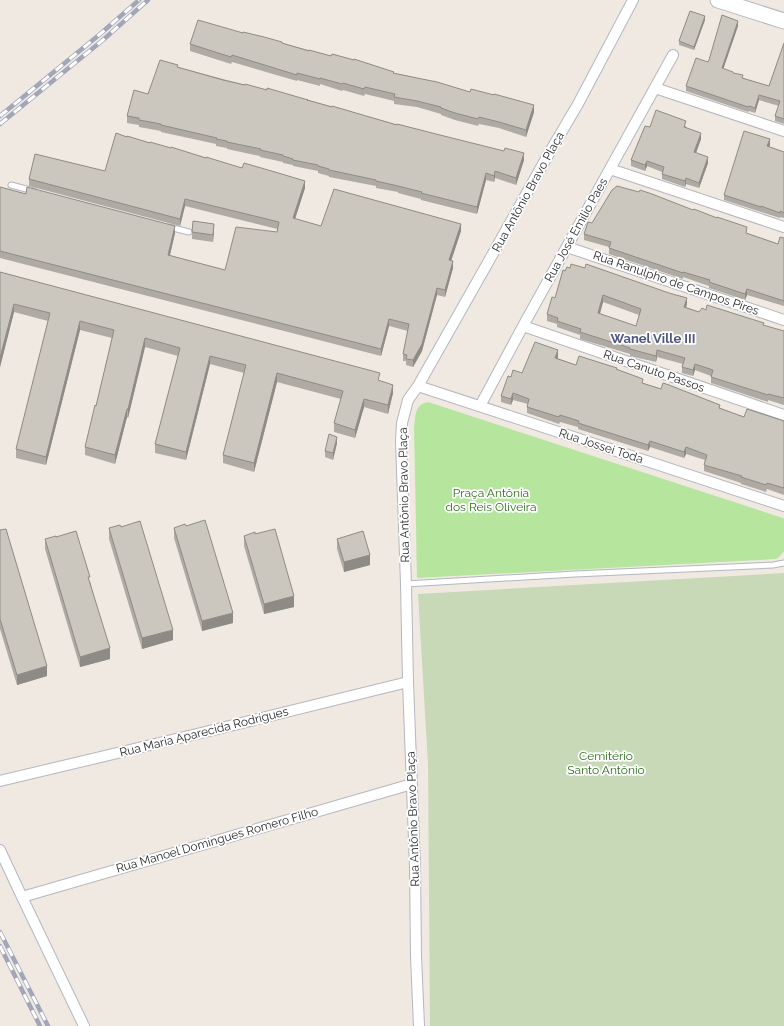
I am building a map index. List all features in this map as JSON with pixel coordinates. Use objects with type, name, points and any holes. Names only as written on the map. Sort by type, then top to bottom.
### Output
[{"type":"main road","points":[[718,0],[784,21]]},
{"type":"street","name":"Rua Antônio Bravo Plaça","points":[[419,1026],[401,462],[402,423],[408,400],[418,386],[578,104],[633,0]]},
{"type":"street","name":"Rua José Emilio Paes","points":[[480,406],[673,55]]},
{"type":"street","points":[[654,88],[784,131]]},
{"type":"street","points":[[610,169],[784,227]]},
{"type":"street","name":"Rua Ranulpho de Campos Pires","points":[[567,247],[784,320]]},
{"type":"street","name":"Rua Canuto Passos","points":[[523,326],[784,415]]},
{"type":"street","name":"Rua Jossei Toda","points":[[418,386],[784,506]]},
{"type":"street","name":"Rua Maria Aparecida Rodrigues","points":[[0,781],[408,682]]},
{"type":"street","name":"Rua Manoel Domingues Romero Filho","points":[[22,897],[412,784]]},
{"type":"street","points":[[0,850],[84,1026]]},
{"type":"lane","points":[[11,185],[42,193]]},
{"type":"lane","points":[[166,226],[189,232]]},
{"type":"lane","points":[[406,584],[575,574],[773,565],[784,563]]},
{"type":"green space","name":"Praça Antônia dos Reis Oliveira","points":[[428,402],[783,518],[784,551],[776,559],[417,578],[414,426],[418,408],[422,404]]},
{"type":"green space","name":"Cemitério Santo Antônio","points":[[784,573],[784,1026],[430,1026],[428,764],[418,594]]},
{"type":"building","points":[[690,11],[705,16],[694,47],[679,41]]},
{"type":"building","points":[[722,15],[738,21],[722,68],[733,73],[743,75],[742,78],[769,86],[784,43],[784,119],[775,116],[780,101],[759,95],[755,108],[748,107],[686,86],[696,58],[708,62]]},
{"type":"building","points":[[198,20],[282,42],[309,51],[354,59],[394,72],[393,73],[437,82],[470,92],[471,89],[494,94],[534,105],[526,130],[479,117],[478,119],[455,113],[441,107],[417,101],[394,97],[395,94],[365,87],[364,89],[297,73],[297,75],[190,44]]},
{"type":"building","points":[[160,60],[178,65],[177,67],[223,80],[267,90],[267,88],[397,125],[504,151],[505,148],[524,153],[516,178],[495,171],[494,176],[486,173],[477,207],[376,180],[329,170],[318,165],[293,160],[283,155],[260,150],[261,149],[227,142],[216,139],[217,138],[127,116],[134,90],[148,94]]},
{"type":"building","points":[[656,110],[686,121],[684,127],[701,133],[694,152],[708,157],[699,183],[686,178],[685,181],[662,174],[664,167],[647,161],[645,165],[631,160],[645,126],[650,127]]},
{"type":"building","points":[[744,131],[770,139],[767,146],[784,152],[784,213],[724,195]]},
{"type":"building","points":[[116,133],[150,143],[171,147],[242,168],[244,163],[305,181],[293,218],[321,226],[334,189],[461,224],[449,260],[453,261],[445,290],[437,288],[422,344],[413,360],[406,359],[407,355],[403,354],[409,324],[389,319],[381,349],[0,251],[0,187],[26,194],[27,187],[175,226],[168,255],[225,270],[236,227],[277,232],[279,222],[185,199],[180,219],[29,179],[35,154],[105,171]]},
{"type":"building","points":[[617,186],[639,192],[640,190],[693,210],[694,209],[747,227],[746,233],[778,244],[780,237],[784,238],[784,301],[747,289],[745,294],[709,282],[710,280],[683,273],[609,248],[611,242],[584,234],[588,222],[592,223],[612,190]]},
{"type":"building","points":[[193,221],[214,224],[213,235],[192,232]]},
{"type":"building","points":[[571,264],[585,268],[586,264],[687,298],[684,307],[699,312],[702,308],[706,310],[707,305],[784,331],[784,398],[768,395],[711,377],[713,370],[695,364],[693,370],[682,367],[685,358],[657,350],[656,356],[630,349],[580,332],[581,329],[557,321],[558,318],[547,314],[552,297],[555,298],[563,270],[565,271],[567,267],[570,268]],"holes":[[[603,295],[641,309],[636,326],[598,313]]]},
{"type":"building","points":[[0,272],[380,373],[378,380],[393,385],[388,405],[364,399],[355,430],[334,423],[343,391],[277,373],[254,463],[223,455],[246,365],[210,356],[186,452],[155,444],[180,348],[145,338],[115,455],[85,447],[114,330],[80,321],[46,457],[16,449],[50,313],[14,304],[0,358]]},
{"type":"building","points":[[535,342],[558,350],[555,358],[576,365],[579,356],[617,368],[616,369],[643,379],[642,383],[661,389],[663,383],[669,385],[720,405],[719,408],[744,417],[747,409],[784,421],[784,488],[767,483],[766,485],[704,465],[707,455],[686,447],[684,452],[650,441],[648,445],[578,423],[579,421],[560,415],[559,417],[527,407],[529,399],[513,393],[511,399],[501,396],[508,376],[511,377],[513,370],[522,373]]},
{"type":"building","points":[[329,434],[337,437],[333,453],[325,451]]},
{"type":"building","points":[[205,520],[233,613],[202,621],[174,528]]},
{"type":"building","points":[[140,521],[173,630],[142,638],[109,528],[120,525],[121,527]]},
{"type":"building","points":[[6,529],[47,666],[17,675],[0,619],[0,530]]},
{"type":"building","points":[[275,529],[294,596],[264,604],[244,536],[255,532],[255,534]]},
{"type":"building","points":[[76,531],[90,577],[88,577],[110,648],[80,657],[45,539]]},
{"type":"building","points":[[363,531],[370,555],[344,562],[337,539]]},
{"type":"railway","points":[[0,116],[99,35],[139,0]]},
{"type":"railway","points":[[0,124],[103,40],[148,0]]},
{"type":"railway","points":[[0,932],[48,1026]]},
{"type":"railway","points":[[0,946],[40,1026]]},
{"type":"district","name":"Wanel Ville III","points":[[653,338]]}]
